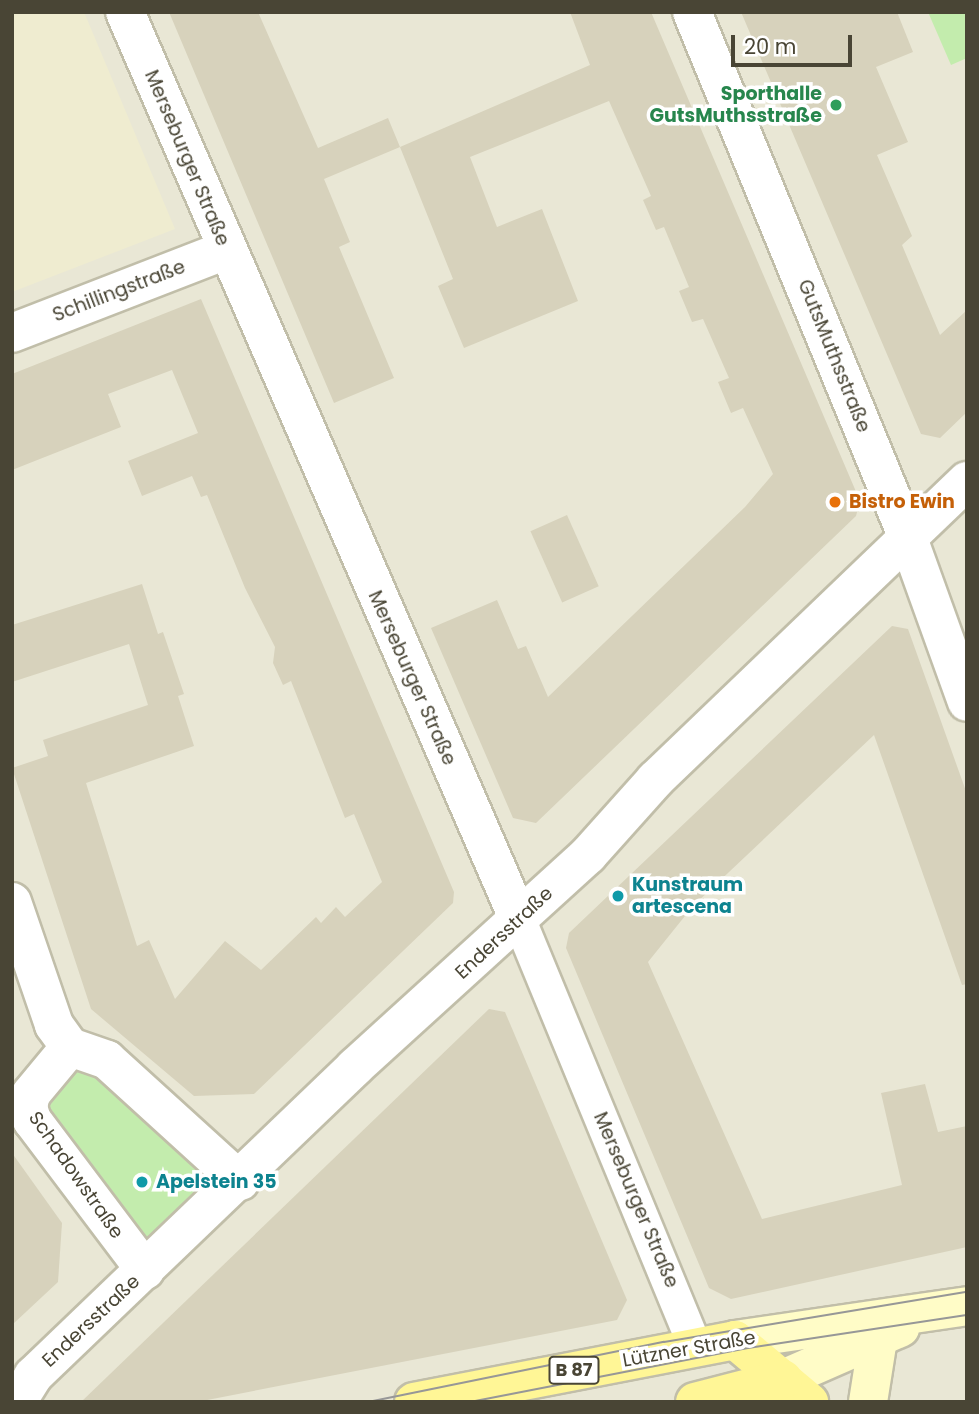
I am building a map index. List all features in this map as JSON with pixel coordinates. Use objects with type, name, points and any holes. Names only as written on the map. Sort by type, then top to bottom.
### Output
[{"type":"main road","name":"Lützner Straße","points":[[414,1402],[735,1340],[949,1309]]},
{"type":"main road","points":[[695,1402],[796,1391],[878,1339],[949,1309]]},
{"type":"main road","points":[[868,1402],[878,1339]]},
{"type":"main road","points":[[735,1340],[796,1391]]},
{"type":"street","name":"Merseburger Straße","points":[[125,12],[519,920],[695,1347]]},
{"type":"street","name":"GutsMuthsstraße","points":[[692,12],[908,538],[967,702]]},
{"type":"street","name":"Schillingstraße","points":[[12,333],[226,250]]},
{"type":"street","name":"Endersstraße","points":[[28,1393],[145,1270],[355,1067],[588,855],[655,780],[967,481]]},
{"type":"street","points":[[12,902],[54,1025],[70,1047],[107,1060],[240,1181]]},
{"type":"street","name":"Schadowstraße","points":[[70,1047],[30,1094],[28,1107],[32,1120],[145,1270]]},
{"type":"shaded area","points":[[12,12],[967,12],[967,1402],[12,1402]]},
{"type":"shaded area","points":[[12,12],[84,12],[175,229],[12,292]]},
{"type":"green space","points":[[928,12],[967,12],[967,58],[951,65]]},
{"type":"green space","points":[[70,1047],[240,1181],[145,1270],[31,1094]]},
{"type":"building","points":[[169,12],[258,12],[318,148],[388,118],[400,147],[324,179],[350,242],[339,247],[394,378],[334,403]]},
{"type":"building","points":[[570,12],[651,12],[860,501],[856,516],[536,823],[513,818],[431,628],[497,600],[518,649],[526,646],[548,697],[745,507],[773,474],[743,408],[731,413],[718,382],[729,378],[703,319],[692,322],[679,291],[689,287],[664,227],[656,230],[643,200],[651,196],[609,101],[470,157],[497,227],[542,209],[578,301],[464,348],[438,286],[453,279],[400,147],[590,65]]},
{"type":"building","points":[[741,12],[897,12],[913,52],[876,67],[908,142],[877,155],[912,236],[902,245],[940,335],[967,310],[967,412],[940,438],[921,434]]},
{"type":"building","points":[[201,299],[454,892],[453,903],[254,1094],[194,1096],[91,1009],[12,768],[48,756],[43,740],[148,705],[129,644],[12,682],[12,625],[142,584],[158,634],[163,632],[184,694],[178,696],[194,746],[86,783],[137,946],[149,940],[175,999],[225,941],[261,970],[316,917],[321,923],[336,907],[345,917],[382,882],[354,814],[345,818],[291,681],[283,685],[273,663],[275,647],[245,588],[207,495],[201,497],[192,476],[142,496],[128,461],[198,433],[172,370],[108,394],[121,427],[12,470],[12,374]]},
{"type":"building","points":[[567,515],[599,586],[562,603],[530,531]]},
{"type":"building","points":[[892,626],[908,629],[967,794],[967,984],[962,985],[874,735],[693,906],[648,962],[762,1219],[902,1185],[881,1093],[925,1084],[938,1132],[967,1126],[967,1247],[731,1299],[709,1288],[566,948],[569,933]]},
{"type":"building","points":[[489,1009],[505,1012],[627,1300],[617,1320],[197,1402],[81,1402]]},
{"type":"building","points":[[12,1153],[62,1223],[58,1282],[12,1325]]},
{"type":"tram line","points":[[368,1402],[664,1342],[967,1292]]},
{"type":"tram line","points":[[470,1402],[748,1348],[967,1315]]},
{"type":"place","name":"Sporthalle GutsMuthsstraße","points":[[836,105]]},
{"type":"place","name":"Bistro Ewin","points":[[835,502]]},
{"type":"place","name":"Kunstraum artescena","points":[[618,896]]},
{"type":"place","name":"Apelstein 35","points":[[142,1182]]}]
